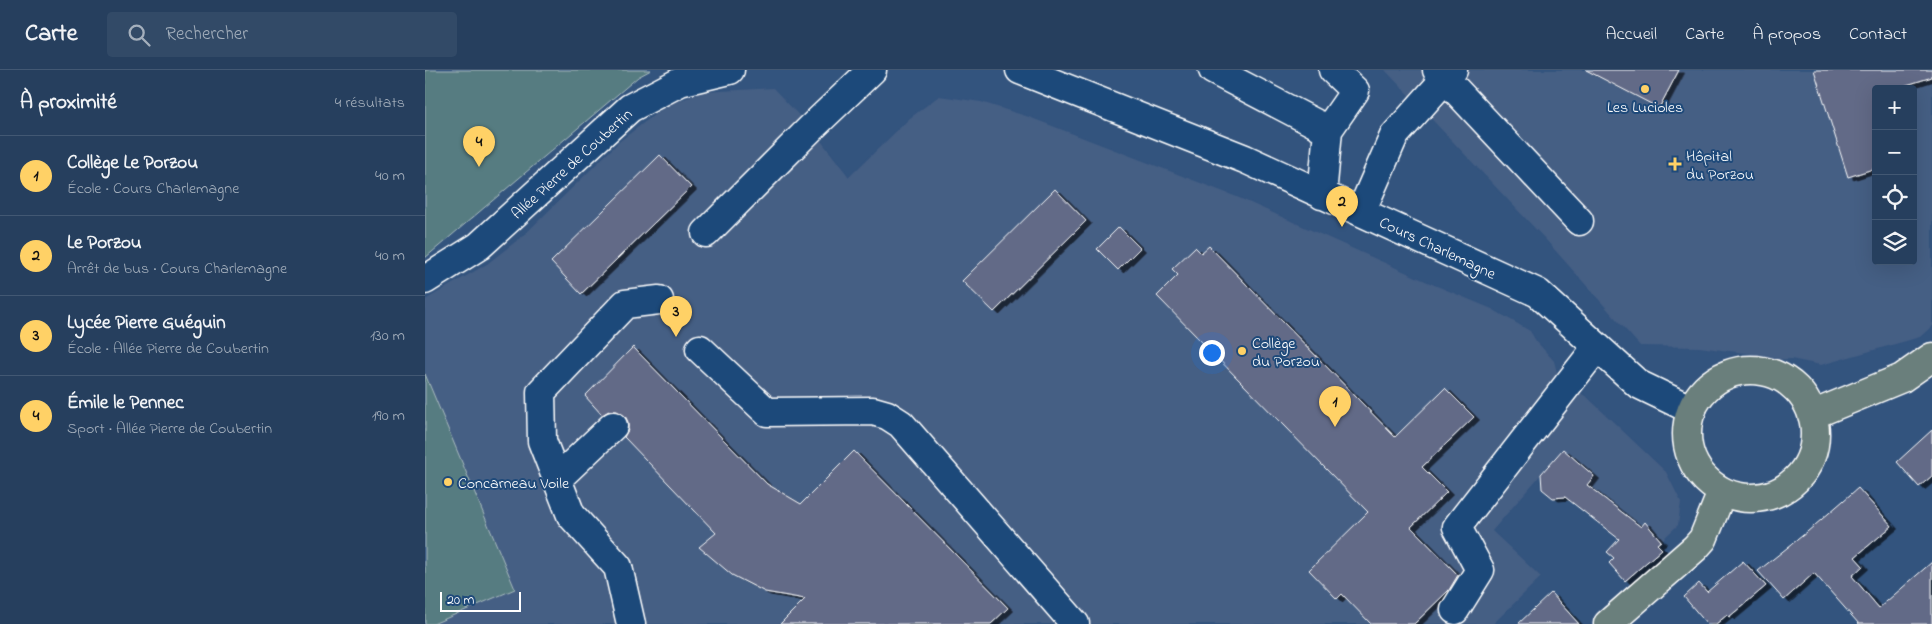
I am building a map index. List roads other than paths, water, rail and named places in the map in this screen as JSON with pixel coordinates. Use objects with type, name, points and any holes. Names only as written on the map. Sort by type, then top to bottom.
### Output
[{"type":"main road","points":[[1812,415],[1902,378],[1930,360]]},
{"type":"main road","points":[[1754,369],[1775,374],[1794,386],[1807,402],[1812,415],[1815,421],[1815,442],[1810,462],[1798,479],[1782,491],[1762,498],[1742,498],[1722,492],[1704,480],[1692,461],[1686,440],[1688,418],[1691,410],[1697,398],[1712,382],[1732,372],[1754,369]]},
{"type":"main road","points":[[1608,624],[1703,539],[1722,492]]},
{"type":"street","name":"Allée Pierre de Coubertin","points":[[425,280],[479,246],[630,108],[680,82],[730,70]]},
{"type":"street","points":[[707,233],[811,128],[872,70]]},
{"type":"street","name":"Cours Charlemagne","points":[[1021,70],[1245,159],[1538,293],[1638,384],[1691,410]]},
{"type":"street","points":[[1213,70],[1328,130]]},
{"type":"street","points":[[1322,195],[1328,130],[1355,91],[1333,70]]},
{"type":"street","points":[[1361,212],[1394,136],[1445,73],[1579,221]]},
{"type":"street","points":[[631,624],[618,567],[571,515],[557,479],[542,440],[541,392],[625,304],[659,300]]},
{"type":"street","points":[[1455,610],[1480,570],[1457,527],[1597,347]]},
{"type":"street","points":[[700,349],[767,412],[873,411],[887,415],[901,424],[1075,624]]},
{"type":"street","points":[[557,479],[613,426]]},
{"type":"place","name":"Les Lucioles","points":[[1645,89]]},
{"type":"place","name":"Hôpital du Porzou","points":[[1675,164]]},
{"type":"place","name":"Émile le Pennec","points":[[479,167]]},
{"type":"place","name":"Le Porzou","points":[[1342,227]]},
{"type":"place","name":"Lycée Pierre Guéguin","points":[[676,337]]},
{"type":"place","name":"Collège du Porzou","points":[[1242,351]]},
{"type":"place","name":"Collège Le Porzou","points":[[1335,427]]},
{"type":"place","name":"Concarneau Voile","points":[[448,482]]}]
